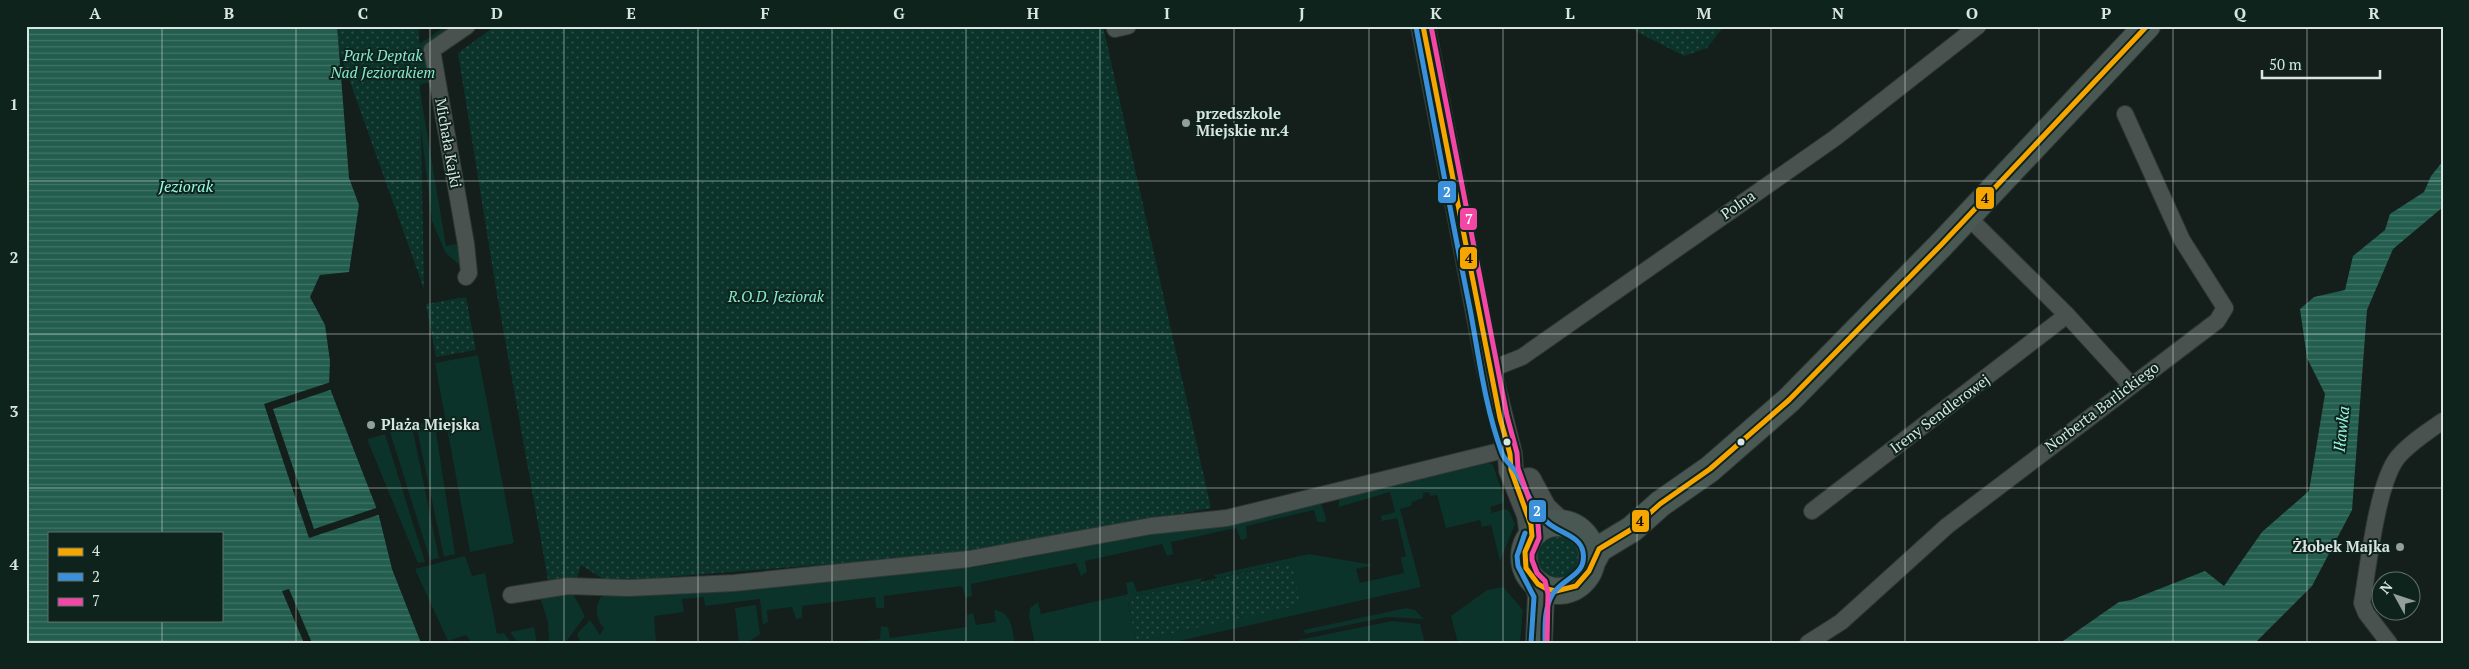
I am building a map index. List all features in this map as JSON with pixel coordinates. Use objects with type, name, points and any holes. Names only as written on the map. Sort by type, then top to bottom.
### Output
[{"type":"main road","points":[[1553,643],[1555,609],[1559,598],[1566,590],[1583,580],[1599,549],[1632,529],[1660,504],[1710,470],[1789,400],[1968,217],[2147,26]]},
{"type":"main road","points":[[1539,643],[1541,596],[1538,584],[1529,573],[1525,561],[1525,552],[1532,536],[1545,526],[1591,531],[1660,504]]},
{"type":"main road","points":[[1571,528],[1588,541],[1592,562]]},
{"type":"main road","points":[[1538,584],[1556,591],[1566,590]]},
{"type":"street","name":"Michała Kajki","points":[[466,277],[469,273],[466,244],[432,50],[467,26]]},
{"type":"street","points":[[1423,26],[1489,370],[1509,451],[1511,470],[1530,515],[1532,536]]},
{"type":"street","name":"Polna","points":[[1489,370],[1522,357],[1802,160],[1911,80],[1978,26]]},
{"type":"street","name":"Norberta Barlickiego","points":[[1808,643],[1841,622],[1947,526],[2216,321],[2225,308],[2182,240],[2125,114]]},
{"type":"street","points":[[1968,217],[2067,315],[2131,385]]},
{"type":"street","name":"Ireny Sendlerowej","points":[[1812,511],[2067,315]]},
{"type":"street","points":[[2388,643],[2366,612],[2362,603],[2385,479],[2397,458],[2415,441],[2443,421]]},
{"type":"street","points":[[1509,451],[1522,467],[1544,508],[1571,528]]},
{"type":"street","points":[[511,595],[568,586],[629,588],[734,582],[969,559],[1150,526],[1227,518],[1509,451]]},
{"type":"green space","name":"Park Deptak Nad Jeziorakiem","points":[[337,26],[413,26],[419,29],[424,289],[339,51]]},
{"type":"green space","points":[[446,26],[456,26],[439,38],[430,82],[419,85],[446,246],[461,243],[461,267],[445,252],[432,221],[418,104],[415,47]]},
{"type":"green space","name":"R.O.D. Jeziorak","points":[[495,26],[1103,26],[1211,508],[969,553],[629,580],[603,579],[581,565],[577,578],[548,580],[497,295],[458,53]]},
{"type":"green space","points":[[1626,26],[1724,26],[1707,48],[1684,56]]},
{"type":"green space","points":[[466,297],[476,350],[436,357],[426,304]]},
{"type":"green space","points":[[478,355],[514,543],[470,552],[435,363]]},
{"type":"green space","points":[[434,420],[455,554],[444,557],[416,425]]},
{"type":"green space","points":[[412,426],[439,558],[430,560],[390,432]]},
{"type":"green space","points":[[385,434],[425,562],[418,563],[367,439]]},
{"type":"green space","points":[[1489,463],[1493,465],[1504,498],[1503,503],[1490,507],[1492,513],[1505,509],[1509,511],[1515,524],[1500,561],[1491,525],[1482,527],[1480,520],[1446,528],[1437,495],[1430,496],[1429,492],[1423,493],[1423,498],[1412,502],[1411,506],[1400,509],[1421,587],[1170,643],[1035,643],[1029,617],[1030,608],[1038,602],[1041,614],[1128,594],[1126,583],[1133,581],[1137,592],[1202,578],[1200,582],[1127,598],[1136,641],[1291,562],[1217,578],[1214,575],[1309,554],[1373,565],[1356,569],[1360,583],[1404,573],[1401,558],[1406,556],[1397,518],[1382,521],[1381,516],[1395,512],[1390,492],[1339,507],[1339,499]]},
{"type":"green space","points":[[1321,503],[1326,518],[1325,522],[1317,522],[1314,510],[1246,526],[1247,538],[1241,540],[1236,528],[1171,542],[1173,554],[1167,556],[1162,544],[1085,561],[1087,572],[1081,576],[1076,563],[971,584],[972,596],[966,598],[962,586],[884,596],[884,608],[876,608],[875,597],[802,606],[802,618],[796,619],[792,607],[767,610],[768,622],[763,625],[760,599],[705,606],[704,597],[682,599],[684,612],[654,616],[656,643],[581,643],[577,634],[590,620],[600,635],[604,628],[599,621],[597,605],[601,597],[606,595],[970,568],[1001,563],[1003,559],[1021,555],[1024,558]]},
{"type":"green space","points":[[1559,535],[1571,539],[1577,545],[1581,557],[1577,569],[1571,575],[1559,579],[1547,575],[1541,569],[1537,557],[1541,545],[1547,539]]},
{"type":"green space","points":[[465,556],[472,576],[485,573],[497,634],[504,633],[511,643],[472,643],[466,635],[448,641],[415,569]]},
{"type":"green space","points":[[1291,562],[1301,605],[1136,641],[1127,598]]},
{"type":"green space","points":[[1503,587],[1523,610],[1520,643],[1458,643],[1451,616],[1487,590]]},
{"type":"green space","points":[[572,592],[585,616],[565,643],[549,643],[548,622],[540,597]]},
{"type":"green space","points":[[756,605],[760,634],[747,643],[739,643],[735,608]]},
{"type":"green space","points":[[1406,608],[1415,610],[1424,619],[1387,617],[1305,634],[1304,630]]},
{"type":"green space","points":[[994,610],[1000,611],[1008,618],[1015,643],[853,643],[880,639],[881,626],[888,627],[890,638],[967,627],[967,615],[973,613],[976,625],[996,622]]},
{"type":"green space","points":[[1392,621],[1420,624],[1425,643],[1299,643],[1299,640]]},
{"type":"green space","points":[[534,627],[537,643],[518,643],[510,632]]},
{"type":"water","name":"Jeziorak","points":[[26,26],[337,26],[349,178],[359,205],[349,272],[320,275],[310,297],[325,325],[330,361],[329,386],[378,512],[392,569],[421,643],[26,643]]},
{"type":"water","name":"Iławka","points":[[2443,161],[2443,207],[2393,249],[2367,310],[2352,510],[2312,586],[2255,643],[2060,643],[2119,602],[2131,600],[2205,571],[2224,586],[2262,532],[2309,491],[2325,394],[2307,358],[2300,309],[2314,297],[2345,290],[2353,256],[2385,230],[2390,214],[2424,192],[2431,176]]},
{"type":"pier","points":[[331,382],[333,389],[273,409],[314,529],[379,507],[381,514],[309,538],[264,404]]},
{"type":"pier","points":[[289,589],[312,643],[304,643],[282,591]]},
{"type":"transit line","name":"4","points":[[1423,26],[1500,418],[1510,454],[1511,470],[1531,525],[1532,536],[1525,552],[1526,568],[1538,584],[1556,591],[1576,586],[1589,571],[1599,549],[1632,529],[1660,504],[1710,469],[1789,400],[1941,245],[2147,26]]},
{"type":"transit line","name":"7","points":[[1431,26],[1507,416],[1517,453],[1518,468],[1538,524],[1539,538],[1532,554],[1532,560],[1537,573],[1545,581],[1548,594],[1547,643]]},
{"type":"transit line","name":"2","points":[[1416,27],[1483,382],[1496,436],[1503,456],[1521,480],[1537,511],[1552,526],[1578,542],[1583,552],[1583,560],[1578,571],[1562,584],[1549,600],[1545,643]]},
{"type":"transit line","name":"2","points":[[1525,533],[1517,556],[1518,566],[1534,597],[1531,643]]},
{"type":"place","name":"przedszkole Miejskie nr.4","points":[[1186,123]]},
{"type":"place","name":"Plaża Miejska","points":[[371,425]]},
{"type":"place","name":"Żłobek Majka","points":[[2400,547]]}]
